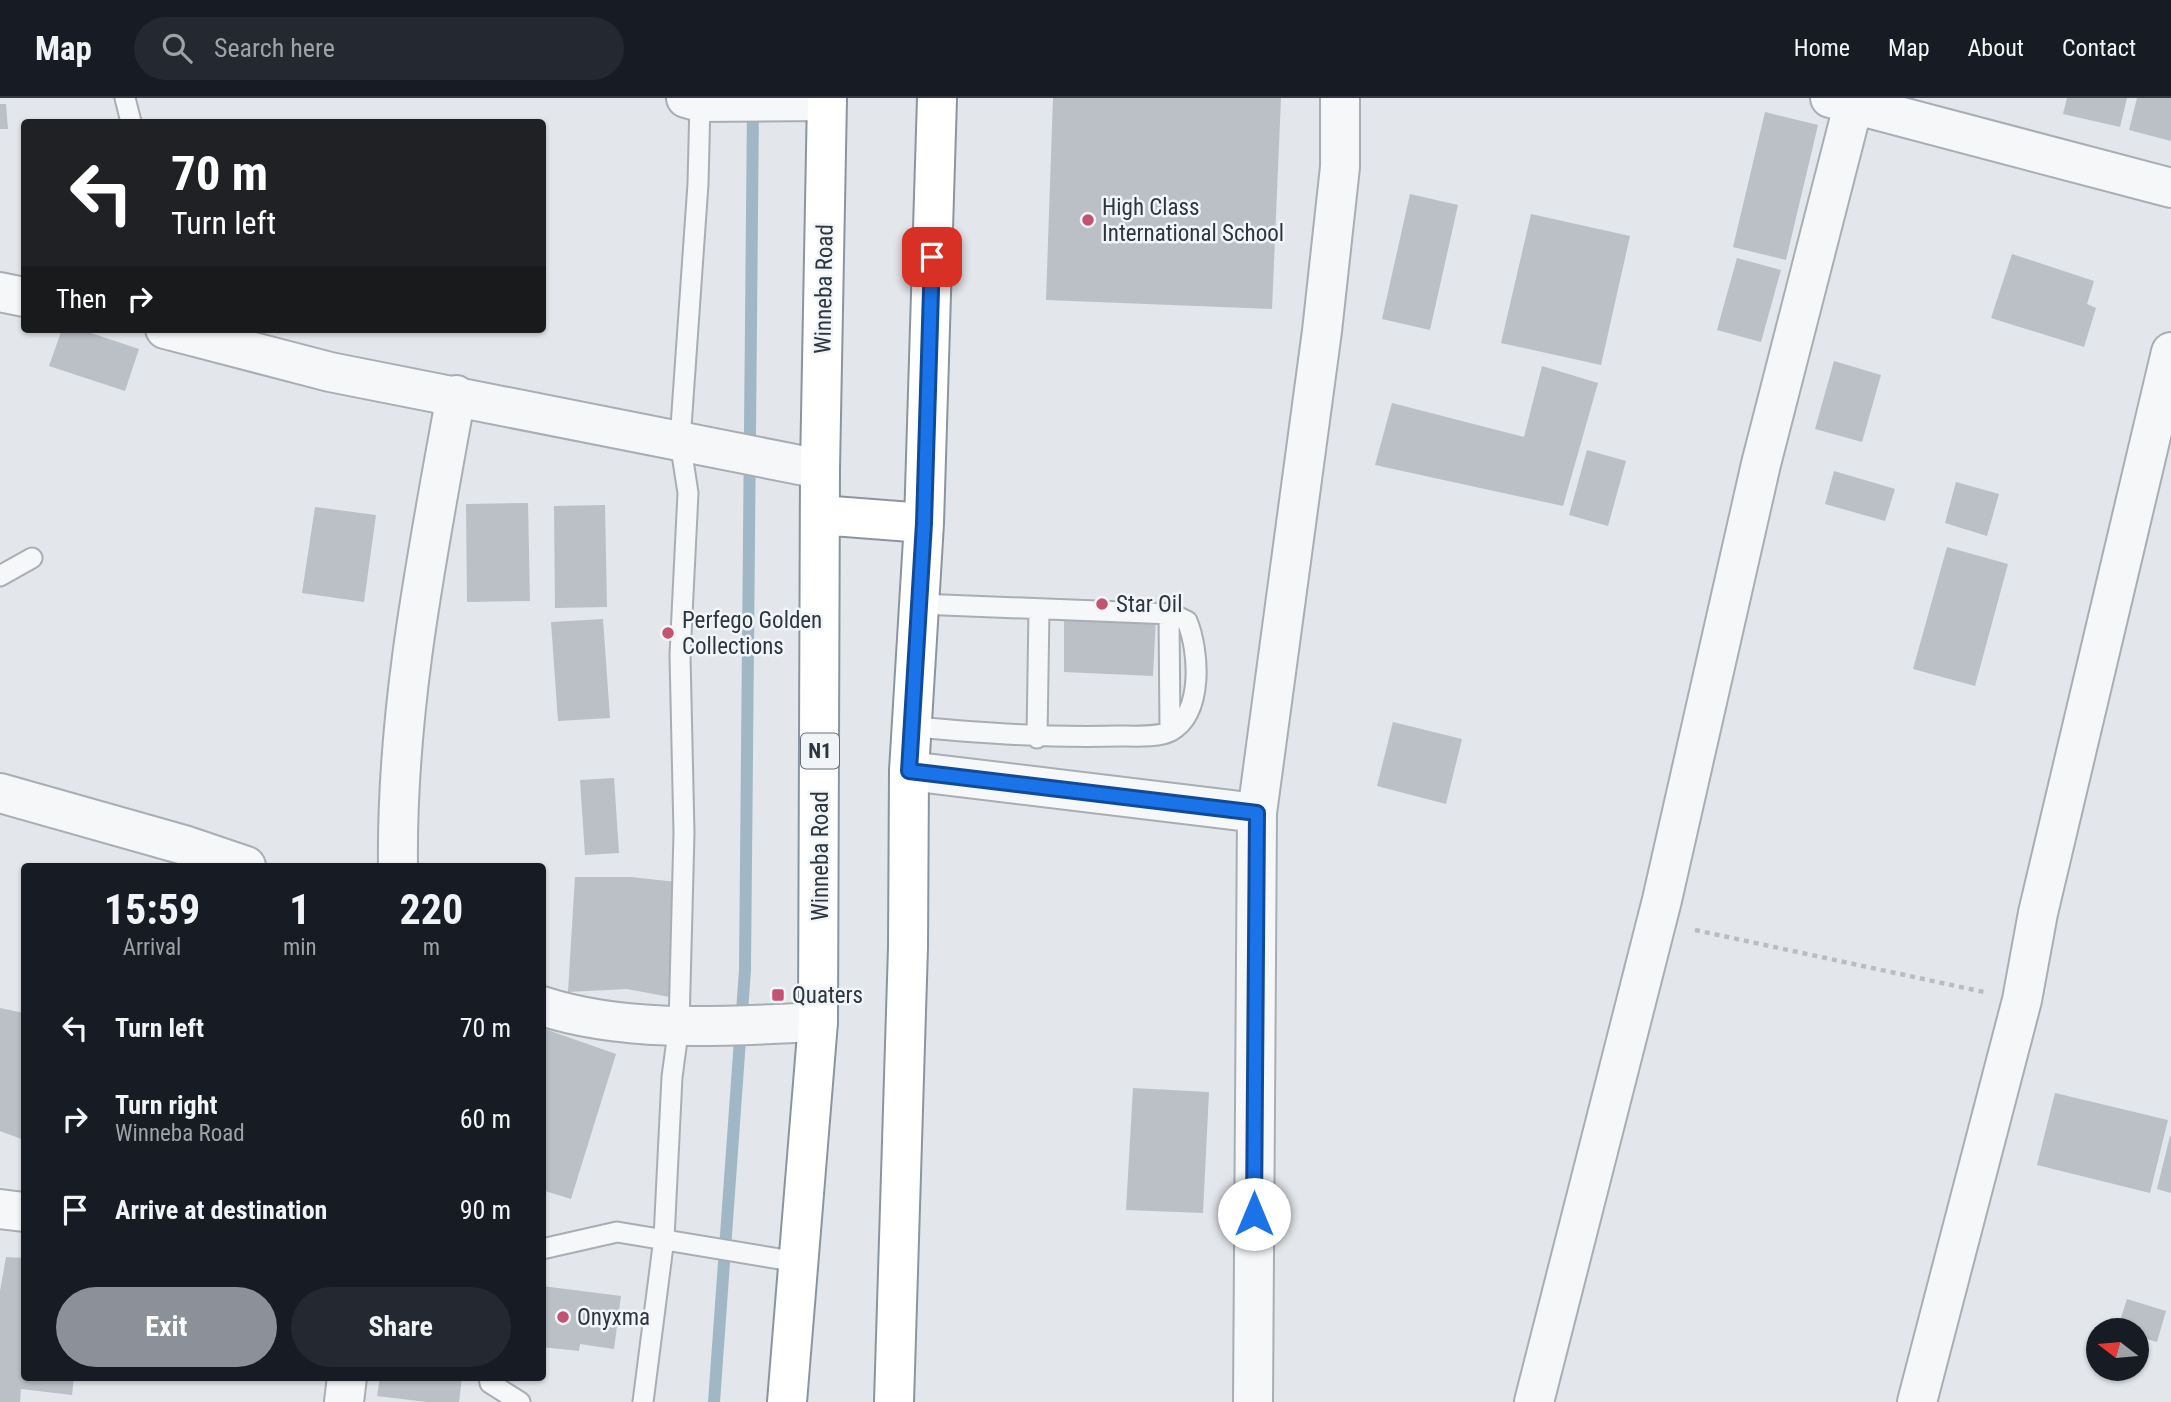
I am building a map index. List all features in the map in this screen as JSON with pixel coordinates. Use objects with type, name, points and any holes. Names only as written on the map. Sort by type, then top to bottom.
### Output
[{"type":"highway","points":[[894,1402],[908,947],[909,771],[914,727],[924,523],[937,98]]},
{"type":"highway","name":"Winneba Road","points":[[788,1402],[818,1022],[820,469],[827,100]]},
{"type":"highway","points":[[820,515],[924,523]]},
{"type":"street","points":[[1254,1402],[1257,813],[1322,331],[1340,167],[1340,98]]},
{"type":"street","points":[[1534,1402],[1656,921],[1846,99],[2057,160],[2171,188]]},
{"type":"street","points":[[693,100],[827,100]]},
{"type":"street","points":[[0,292],[21,296]]},
{"type":"street","points":[[180,333],[330,372],[820,469]]},
{"type":"street","points":[[1917,1402],[2022,1000],[2038,913],[2171,352]]},
{"type":"street","points":[[398,863],[402,733],[427,556],[456,395]]},
{"type":"street","points":[[909,771],[1257,813]]},
{"type":"street","points":[[0,793],[184,845],[237,863]]},
{"type":"street","points":[[546,1007],[591,1018],[694,1027],[818,1022]]},
{"type":"street","points":[[0,1209],[21,1212]]},
{"type":"street","points":[[344,1402],[347,1381]]},
{"type":"lane","points":[[125,98],[130,119]]},
{"type":"lane","points":[[643,1402],[664,1238],[672,1077],[679,1025],[684,833],[680,654],[688,493],[680,441],[698,184],[693,100]]},
{"type":"lane","points":[[0,576],[32,558]]},
{"type":"lane","points":[[914,727],[1037,738],[1135,736],[1170,732],[1168,613],[919,604]]},
{"type":"lane","points":[[1037,738],[1039,609]]},
{"type":"lane","points":[[546,1248],[617,1232],[798,1262]]},
{"type":"lane","points":[[490,1381],[520,1402]]},
{"type":"path","points":[[1656,921],[2022,1000]]},
{"type":"building","points":[[1053,98],[1281,98],[1272,309],[1046,300]]},
{"type":"building","points":[[2067,98],[2127,98],[2120,127],[2063,114]]},
{"type":"building","points":[[2137,98],[2171,98],[2171,141],[2129,130]]},
{"type":"building","points":[[0,104],[6,104],[8,129],[0,129]]},
{"type":"building","points":[[1765,112],[1818,125],[1786,260],[1733,247]]},
{"type":"building","points":[[1410,194],[1458,205],[1430,330],[1382,319]]},
{"type":"building","points":[[1531,214],[1630,236],[1601,365],[1501,343]]},
{"type":"building","points":[[2012,254],[2094,281],[2087,304],[2096,308],[2084,347],[1991,318]]},
{"type":"building","points":[[1737,258],[1781,270],[1761,342],[1717,330]]},
{"type":"building","points":[[61,333],[91,333],[139,349],[125,391],[49,366]]},
{"type":"building","points":[[1834,361],[1881,375],[1862,442],[1815,429]]},
{"type":"building","points":[[1542,366],[1598,383],[1563,506],[1375,465],[1392,403],[1524,437]]},
{"type":"building","points":[[1587,450],[1626,461],[1608,526],[1569,515]]},
{"type":"building","points":[[1834,471],[1895,489],[1885,521],[1825,504]]},
{"type":"building","points":[[1956,482],[1999,494],[1987,536],[1945,523]]},
{"type":"building","points":[[528,503],[530,601],[467,602],[466,504]]},
{"type":"building","points":[[605,505],[607,607],[555,608],[554,506]]},
{"type":"building","points":[[315,507],[376,515],[364,602],[302,593]]},
{"type":"building","points":[[1947,547],[2008,564],[1975,686],[1913,669]]},
{"type":"building","points":[[1064,615],[1156,617],[1153,676],[1064,672]]},
{"type":"building","points":[[603,619],[610,718],[558,721],[551,622]]},
{"type":"building","points":[[1393,722],[1462,739],[1446,804],[1377,786]]},
{"type":"building","points":[[614,778],[619,853],[585,855],[580,780]]},
{"type":"building","points":[[575,877],[631,877],[676,882],[675,998],[627,989],[568,992]]},
{"type":"building","points":[[0,1008],[21,1012],[21,1139],[0,1131]]},
{"type":"building","points":[[546,1029],[616,1054],[571,1199],[546,1191]]},
{"type":"building","points":[[1133,1088],[1209,1092],[1203,1213],[1126,1210]]},
{"type":"building","points":[[2055,1093],[2168,1120],[2150,1193],[2037,1165]]},
{"type":"building","points":[[2171,1137],[2171,1193],[2157,1189]]},
{"type":"building","points":[[6,1257],[21,1258],[21,1381],[74,1381],[72,1395],[21,1389],[20,1402],[0,1402],[0,1291]]},
{"type":"building","points":[[546,1287],[621,1296],[614,1349],[580,1344],[579,1351],[546,1347]]},
{"type":"building","points":[[2127,1299],[2166,1311],[2157,1342],[2149,1340],[2149,1318],[2121,1318]]},
{"type":"building","points":[[379,1381],[462,1381],[459,1402],[427,1402],[377,1396]]},
{"type":"waterway","points":[[714,1402],[745,970],[753,105]]},
{"type":"place","name":"High Class International School","points":[[1088,220]]},
{"type":"place","name":"Star Oil","points":[[1102,604]]},
{"type":"place","name":"Perfego Golden Collections","points":[[668,633]]},
{"type":"place","name":"Quaters","points":[[778,995]]},
{"type":"place","name":"Onyxma","points":[[563,1317]]},
{"type":"route","points":[[932,257],[924,523],[914,727],[909,771],[1257,813],[1254,1214]]}]
